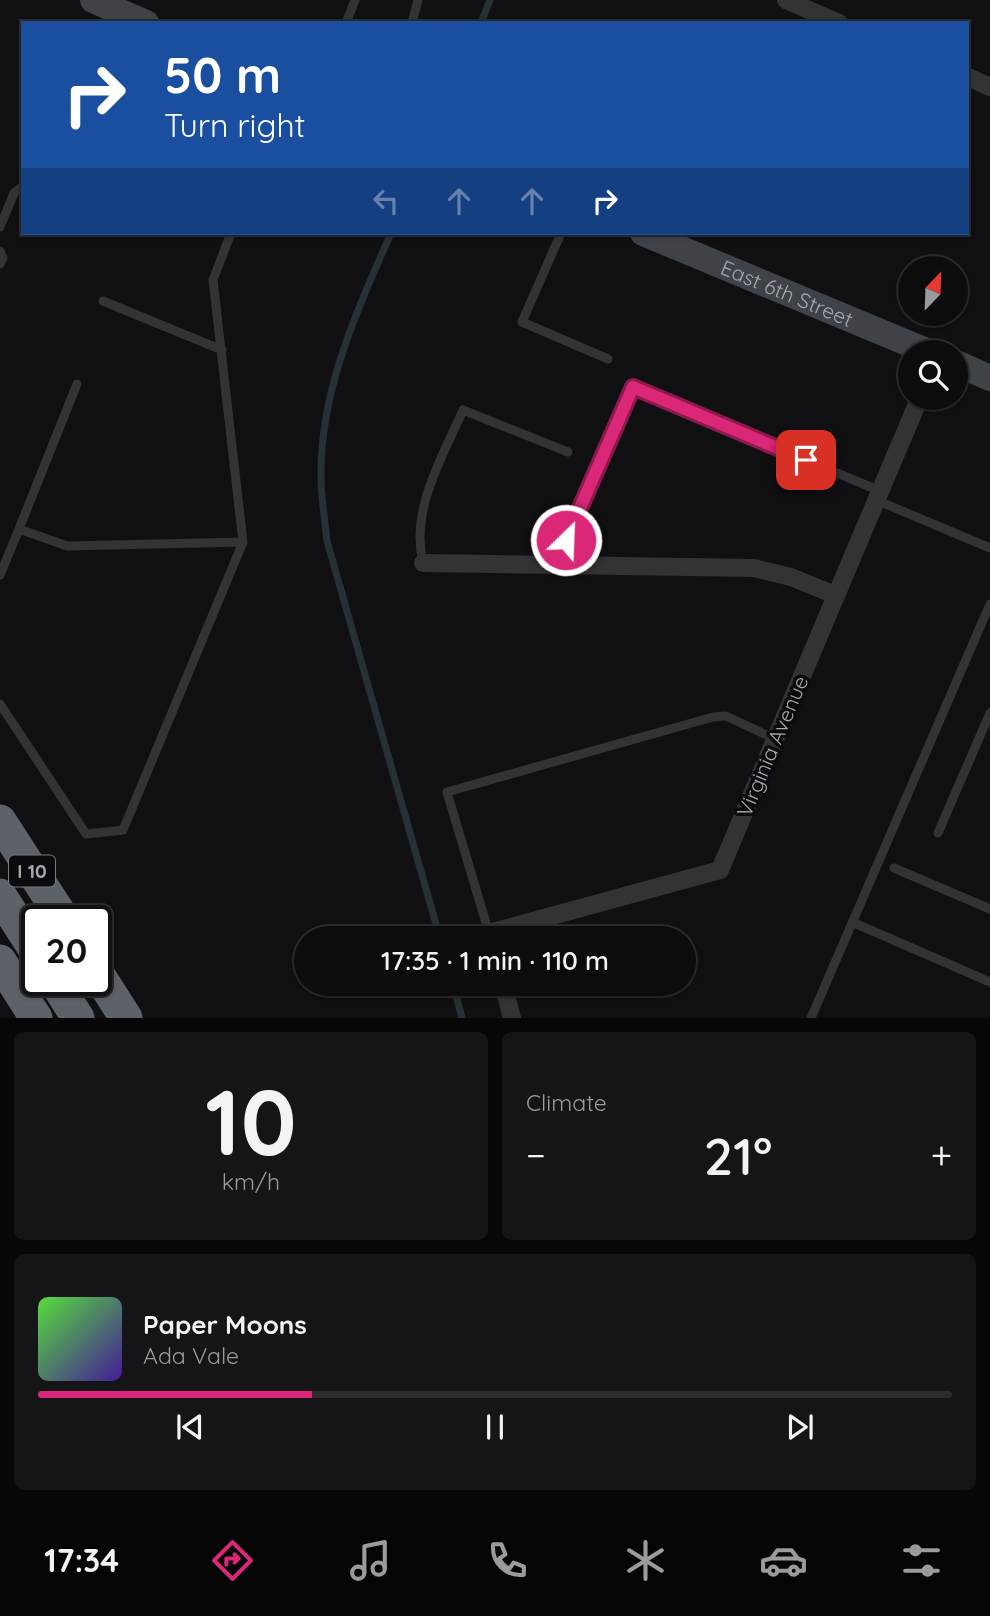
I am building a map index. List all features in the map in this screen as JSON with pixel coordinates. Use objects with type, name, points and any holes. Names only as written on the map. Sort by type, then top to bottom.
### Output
[{"type":"highway","name":"I 10","points":[[0,821],[54,905]]},
{"type":"highway","points":[[0,838],[32,905]]},
{"type":"highway","points":[[0,895],[21,928]]},
{"type":"highway","points":[[0,961],[36,1017]]},
{"type":"highway","points":[[64,996],[78,1017]]},
{"type":"highway","points":[[75,996],[85,1017]]},
{"type":"highway","points":[[112,996],[126,1017]]},
{"type":"main road","points":[[97,1],[133,20]]},
{"type":"main road","name":"East 6th Street","points":[[648,235],[900,340]]},
{"type":"main road","points":[[968,368],[990,378]]},
{"type":"street","points":[[786,0],[834,21]]},
{"type":"street","points":[[969,77],[990,87]]},
{"type":"street","name":"Virginia Avenue","points":[[525,926],[720,870],[914,410]]},
{"type":"street","points":[[423,564],[754,568],[791,577],[835,595]]},
{"type":"street","points":[[506,996],[512,1017]]},
{"type":"lane","points":[[347,21],[355,0]]},
{"type":"lane","points":[[412,21],[418,0]]},
{"type":"lane","points":[[0,227],[15,193],[21,188]]},
{"type":"lane","points":[[0,704],[86,834],[122,830],[243,542],[213,280],[230,235]]},
{"type":"lane","points":[[560,235],[522,323],[608,359]]},
{"type":"lane","points":[[0,251],[3,258],[0,264]]},
{"type":"lane","points":[[103,301],[222,349]]},
{"type":"lane","points":[[0,575],[77,384]]},
{"type":"lane","points":[[555,565],[633,387],[990,548]]},
{"type":"lane","points":[[423,564],[418,542],[425,499],[463,410],[568,452]]},
{"type":"lane","points":[[19,529],[67,547],[243,542]]},
{"type":"lane","points":[[811,1017],[986,625],[990,604]]},
{"type":"lane","points":[[938,833],[990,713]]},
{"type":"lane","points":[[487,926],[447,792],[713,717],[733,719],[775,739]]},
{"type":"lane","points":[[894,868],[990,909]]},
{"type":"lane","points":[[852,922],[990,982]]},
{"type":"waterway","points":[[482,21],[490,0]]},
{"type":"waterway","points":[[390,235],[354,322],[334,382],[322,445],[322,493],[327,541],[437,926]]},
{"type":"waterway","points":[[456,996],[462,1018]]},
{"type":"route","points":[[566,540],[633,387],[806,460]]}]
